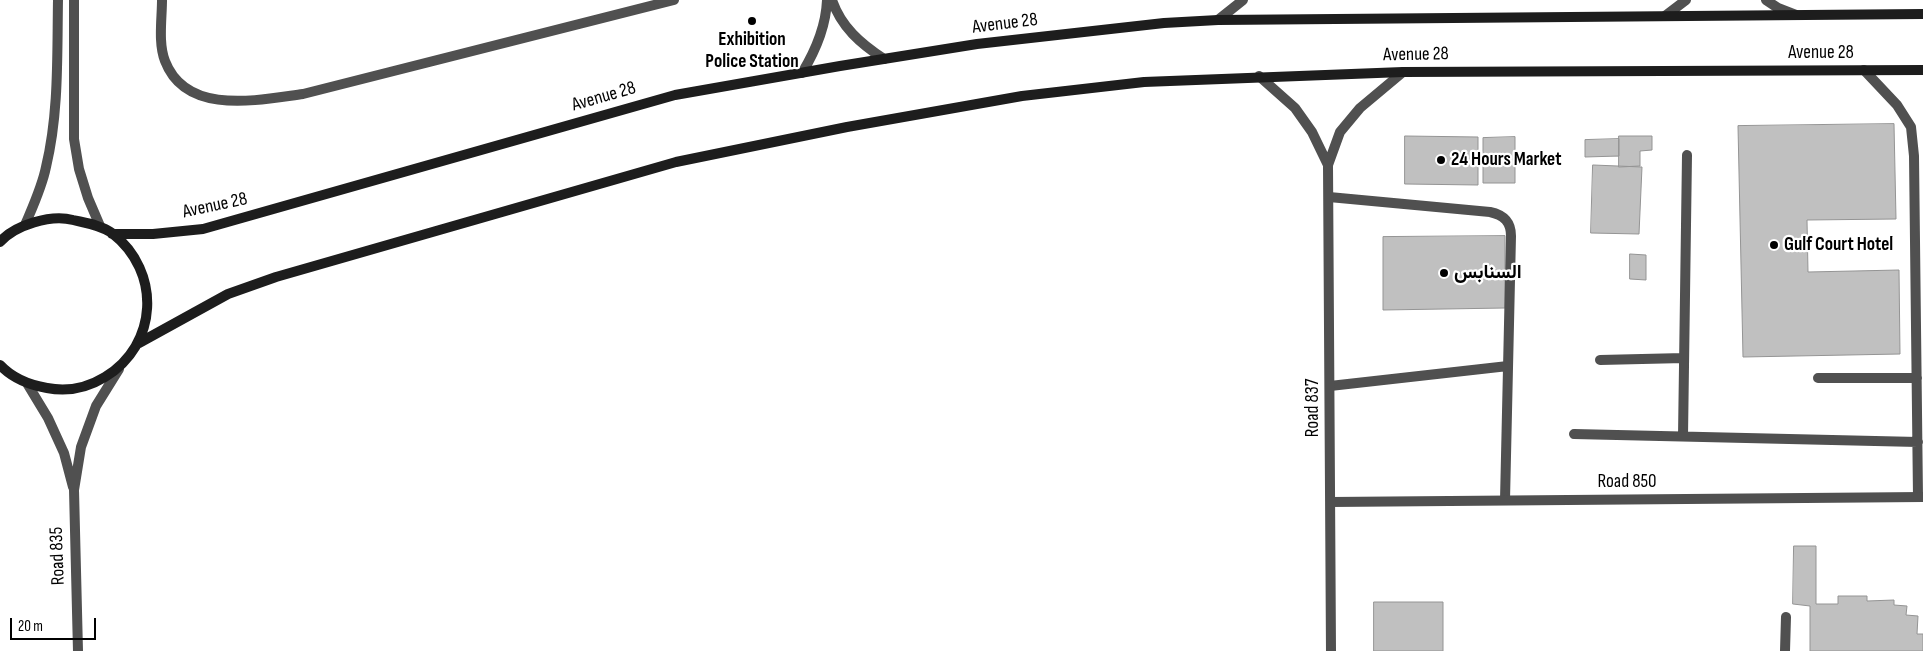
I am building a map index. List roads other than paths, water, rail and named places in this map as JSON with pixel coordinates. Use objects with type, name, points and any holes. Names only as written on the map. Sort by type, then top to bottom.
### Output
[{"type":"main road","name":"Avenue 28","points":[[112,234],[153,234],[203,229],[675,95],[987,43],[1164,22],[1218,20],[1923,14]]},
{"type":"main road","name":"Avenue 28","points":[[139,343],[228,294],[276,277],[676,162],[847,127],[1022,96],[1144,82],[1259,76],[1403,72],[1923,70]]},
{"type":"main road","points":[[0,242],[25,224],[62,217],[100,226],[112,234],[133,256],[146,284],[148,314],[139,343],[119,369],[91,386],[60,391],[28,385],[2,369]]},
{"type":"street","points":[[25,224],[37,197],[46,169],[52,140],[57,65],[58,0]]},
{"type":"street","points":[[74,0],[74,139],[79,169],[88,198],[100,226]]},
{"type":"street","points":[[162,0],[162,45],[165,61],[173,76],[185,88],[199,96],[216,101],[303,94],[674,0]]},
{"type":"street","points":[[802,73],[814,53],[822,32],[827,0]]},
{"type":"street","points":[[832,0],[835,9],[848,29],[864,46],[884,59]]},
{"type":"street","points":[[1218,20],[1243,0]]},
{"type":"street","points":[[1665,16],[1686,0]]},
{"type":"street","points":[[1766,0],[1778,8],[1799,16]]},
{"type":"street","points":[[1864,70],[1897,105],[1911,127],[1919,252],[1917,378],[1921,497]]},
{"type":"street","name":"Road 837","points":[[1331,651],[1328,164],[1340,132],[1360,108],[1403,72]]},
{"type":"street","name":"Road 837","points":[[1259,76],[1295,108],[1312,132],[1328,164]]},
{"type":"street","points":[[1683,436],[1687,156]]},
{"type":"street","points":[[1329,197],[1490,212],[1504,217],[1508,223],[1511,229],[1506,500]]},
{"type":"street","points":[[1600,360],[1684,358]]},
{"type":"street","points":[[1330,386],[1508,366]]},
{"type":"street","name":"Road 835","points":[[78,651],[74,490],[81,447],[96,406],[119,369]]},
{"type":"street","points":[[1818,378],[1917,378]]},
{"type":"street","name":"Road 835","points":[[28,385],[48,418],[64,453],[74,490]]},
{"type":"street","points":[[1574,434],[1918,442]]},
{"type":"street","name":"Road 850","points":[[1331,502],[1921,497]]},
{"type":"street","points":[[1786,617],[1786,651]]},
{"type":"place","name":"Exhibition Police Station","points":[[752,21]]},
{"type":"place","name":"24 Hours Market","points":[[1441,160]]},
{"type":"place","name":"Gulf Court Hotel","points":[[1774,245]]},
{"type":"place","name":"السنابس","points":[[1444,273]]}]
